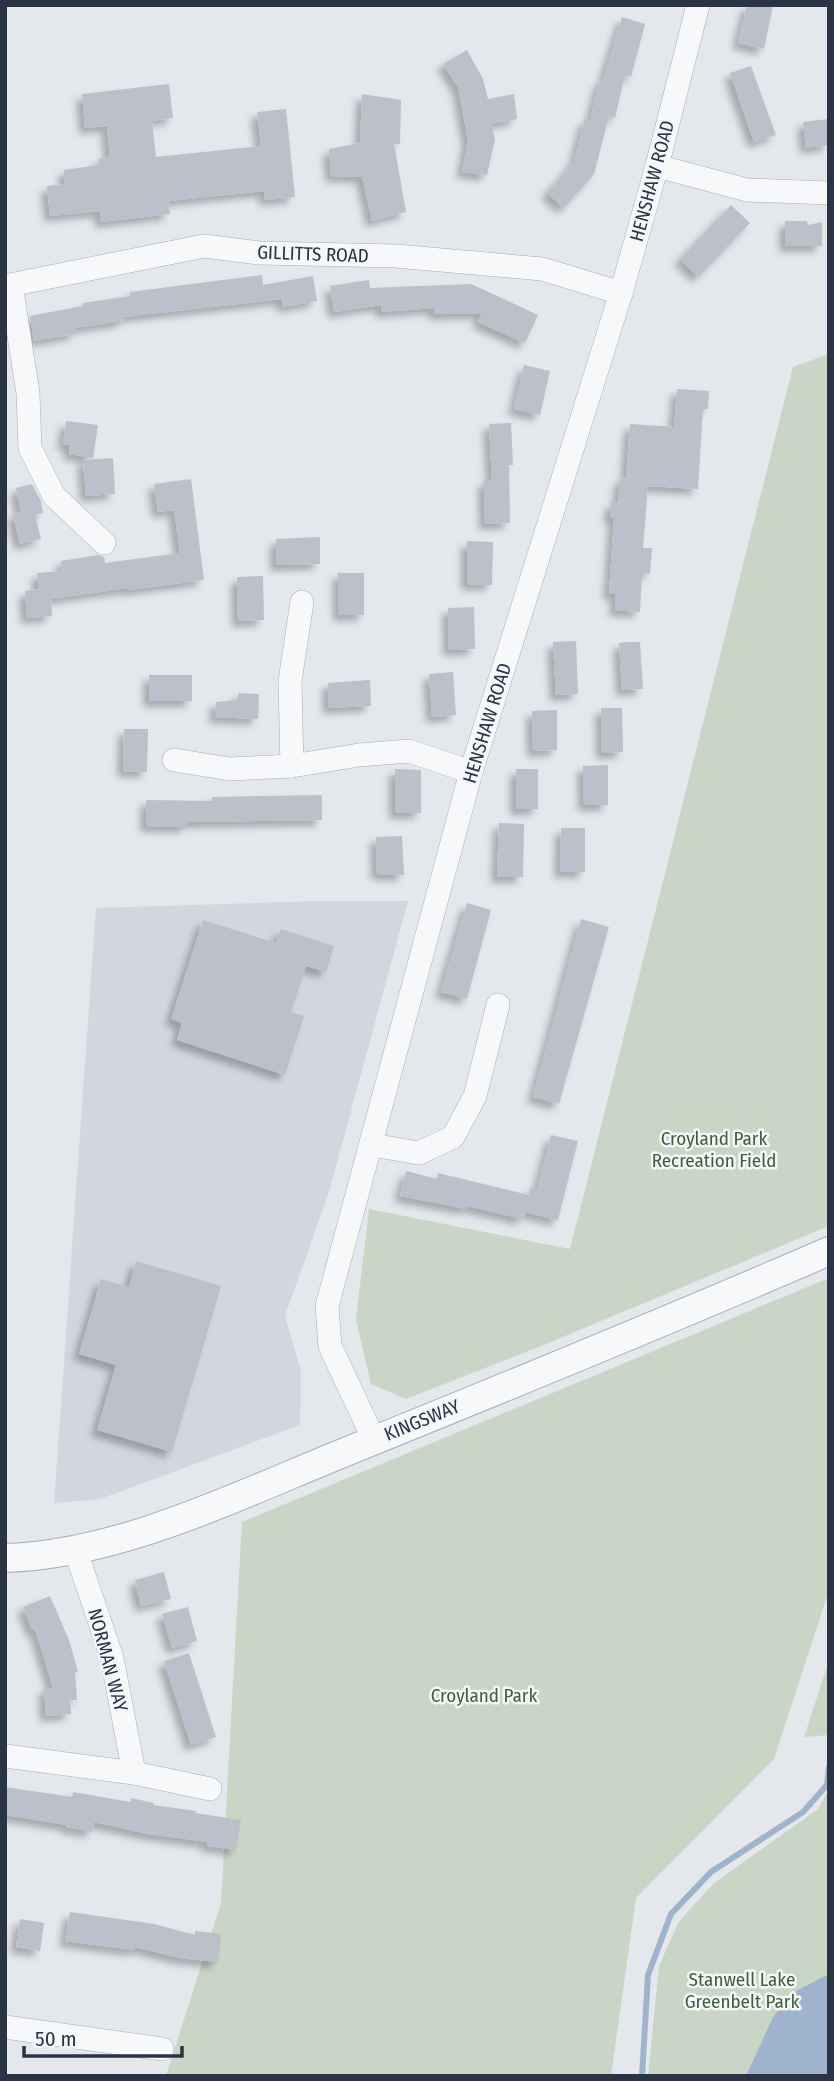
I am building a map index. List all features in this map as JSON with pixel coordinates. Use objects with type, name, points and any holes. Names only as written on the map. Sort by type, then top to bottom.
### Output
[{"type":"street","name":"HENSHAW ROAD","points":[[374,1440],[330,1346],[327,1306],[471,772],[621,293],[698,5]]},
{"type":"street","points":[[657,166],[747,190],[829,193]]},
{"type":"street","name":"GILLITTS ROAD","points":[[8,285],[204,246],[259,253],[396,256],[542,269],[621,293]]},
{"type":"street","points":[[8,285],[28,393],[30,448],[54,496],[104,543]]},
{"type":"street","points":[[292,766],[290,681],[302,602]]},
{"type":"street","points":[[174,760],[230,769],[292,766],[359,755],[409,751],[471,772]]},
{"type":"street","points":[[372,1144],[419,1153],[453,1137],[475,1096],[498,1005]]},
{"type":"street","name":"KINGSWAY","points":[[5,1558],[25,1558],[75,1549],[149,1530],[374,1440],[829,1251]]},
{"type":"street","name":"NORMAN WAY","points":[[75,1549],[111,1658],[134,1773]]},
{"type":"street","points":[[5,1756],[134,1773],[211,1789]]},
{"type":"street","points":[[5,2027],[162,2049]]},
{"type":"shaded area","points":[[408,901],[329,1192],[285,1316],[301,1371],[300,1425],[100,1499],[54,1503],[96,908]]},
{"type":"green space","name":"Croyland Park Recreation Field","points":[[829,354],[829,1226],[406,1399],[371,1384],[356,1320],[369,1209],[570,1249],[793,367]]},
{"type":"green space","name":"Croyland Park","points":[[829,1278],[829,1590],[774,1759],[636,1898],[611,2076],[166,2076],[221,1903],[242,1522]]},
{"type":"green space","points":[[829,1661],[829,1735],[804,1737]]},
{"type":"green space","name":"Stanwell Lake Greenbelt Park","points":[[829,1790],[829,2076],[648,2076],[659,1966],[678,1923],[713,1884],[818,1809]]},
{"type":"water","points":[[829,1974],[829,2076],[746,2076],[773,2017],[792,1993]]},
{"type":"building","points":[[747,5],[773,5],[764,49],[738,43]]},
{"type":"building","points":[[622,17],[645,24],[631,77],[625,75],[615,118],[609,116],[594,174],[564,208],[547,193],[574,161],[585,119],[590,121],[600,80],[603,81]]},
{"type":"building","points":[[467,50],[483,79],[488,99],[514,94],[517,119],[491,124],[495,139],[487,175],[462,172],[468,140],[458,87],[443,64]]},
{"type":"building","points":[[751,66],[776,135],[754,142],[730,73]]},
{"type":"building","points":[[169,84],[173,118],[152,121],[156,157],[261,146],[257,112],[286,109],[295,197],[265,200],[264,191],[168,201],[170,214],[101,222],[100,211],[50,216],[47,186],[65,184],[64,170],[99,165],[98,159],[110,157],[107,126],[85,128],[82,94]]},
{"type":"building","points":[[362,94],[401,100],[400,144],[394,144],[406,212],[372,221],[362,177],[331,176],[329,149],[360,143]]},
{"type":"building","points":[[829,119],[829,145],[806,148],[803,122]]},
{"type":"building","points":[[731,205],[750,223],[698,277],[680,259]]},
{"type":"building","points":[[785,221],[807,221],[808,225],[822,222],[822,246],[785,246]]},
{"type":"building","points":[[262,275],[263,285],[313,276],[317,301],[283,307],[282,299],[123,317],[124,321],[75,328],[76,334],[34,341],[30,316],[83,306],[83,303],[130,296],[130,292]]},
{"type":"building","points":[[369,280],[370,288],[471,284],[538,315],[525,343],[478,322],[482,313],[435,314],[434,308],[381,312],[381,305],[334,312],[330,286]]},
{"type":"building","points":[[524,365],[550,371],[540,415],[514,409]]},
{"type":"building","points":[[677,389],[709,391],[708,409],[703,409],[698,489],[648,486],[643,548],[652,548],[650,574],[642,573],[640,612],[615,610],[616,594],[609,594],[614,518],[610,518],[611,502],[618,502],[620,478],[626,479],[630,424],[674,427]]},
{"type":"building","points":[[66,421],[98,425],[93,458],[69,454],[70,445],[63,444]]},
{"type":"building","points":[[511,423],[513,465],[509,465],[510,523],[485,524],[484,480],[492,480],[489,424]]},
{"type":"building","points":[[113,458],[115,494],[86,496],[83,460]]},
{"type":"building","points":[[191,479],[204,580],[51,599],[52,616],[27,618],[25,591],[39,589],[37,573],[62,571],[61,561],[98,555],[104,557],[105,563],[180,553],[174,510],[158,512],[154,484]]},
{"type":"building","points":[[32,484],[41,501],[43,513],[35,515],[41,539],[20,544],[13,514],[21,512],[16,488]]},
{"type":"building","points":[[320,537],[320,564],[276,565],[276,539]]},
{"type":"building","points":[[467,541],[493,542],[492,585],[467,584]]},
{"type":"building","points":[[338,573],[364,573],[364,615],[339,615]]},
{"type":"building","points":[[263,576],[264,620],[238,621],[237,577]]},
{"type":"building","points":[[474,607],[475,649],[449,650],[448,608]]},
{"type":"building","points":[[576,641],[578,694],[556,695],[553,642]]},
{"type":"building","points":[[640,642],[643,689],[622,690],[619,643]]},
{"type":"building","points":[[453,672],[456,715],[432,717],[429,674]]},
{"type":"building","points":[[149,675],[192,675],[192,701],[149,701]]},
{"type":"building","points":[[370,680],[371,706],[329,708],[328,683]]},
{"type":"building","points":[[238,693],[259,694],[258,719],[215,717],[216,702],[238,700]]},
{"type":"building","points":[[601,708],[622,708],[623,752],[602,753]]},
{"type":"building","points":[[557,710],[557,750],[533,751],[532,711]]},
{"type":"building","points":[[124,729],[148,729],[147,772],[123,771]]},
{"type":"building","points":[[608,765],[608,805],[584,805],[583,766]]},
{"type":"building","points":[[395,769],[421,770],[421,813],[395,813]]},
{"type":"building","points":[[516,769],[538,769],[538,809],[516,809]]},
{"type":"building","points":[[322,795],[322,820],[187,822],[187,827],[146,826],[146,800],[212,801],[212,797]]},
{"type":"building","points":[[499,823],[524,824],[523,877],[497,877]]},
{"type":"building","points":[[561,828],[585,828],[585,872],[560,872]]},
{"type":"building","points":[[402,836],[404,875],[377,874],[376,837]]},
{"type":"building","points":[[467,903],[491,910],[467,999],[441,992]]},
{"type":"building","points":[[581,919],[609,927],[559,1104],[533,1097]]},
{"type":"building","points":[[203,920],[276,943],[281,929],[334,946],[326,972],[306,966],[291,1012],[304,1016],[285,1075],[177,1040],[182,1023],[171,1019]]},
{"type":"building","points":[[551,1135],[578,1141],[558,1220],[525,1212],[523,1219],[467,1206],[467,1209],[400,1196],[406,1171],[437,1179],[438,1173],[529,1195],[530,1188],[537,1190]]},
{"type":"building","points":[[136,1261],[221,1286],[172,1452],[97,1430],[116,1365],[79,1354],[101,1279],[129,1287]]},
{"type":"building","points":[[164,1572],[171,1599],[141,1606],[135,1580]]},
{"type":"building","points":[[50,1596],[69,1640],[78,1672],[75,1672],[77,1700],[70,1700],[71,1714],[46,1716],[44,1688],[53,1688],[35,1629],[32,1630],[23,1607]]},
{"type":"building","points":[[188,1607],[197,1641],[172,1648],[162,1614]]},
{"type":"building","points":[[189,1653],[216,1737],[191,1745],[164,1661]]},
{"type":"building","points":[[5,1787],[72,1797],[73,1792],[131,1802],[131,1798],[154,1805],[241,1820],[236,1850],[207,1846],[208,1842],[148,1834],[94,1822],[92,1832],[5,1815]]},
{"type":"building","points":[[70,1912],[154,1924],[195,1935],[195,1931],[221,1934],[218,1962],[180,1958],[135,1947],[134,1950],[65,1941]]},
{"type":"building","points":[[20,1919],[44,1923],[40,1951],[16,1947]]},
{"type":"waterway","points":[[642,2076],[648,1975],[671,1914],[711,1872],[803,1812],[827,1785],[829,1767]]}]
